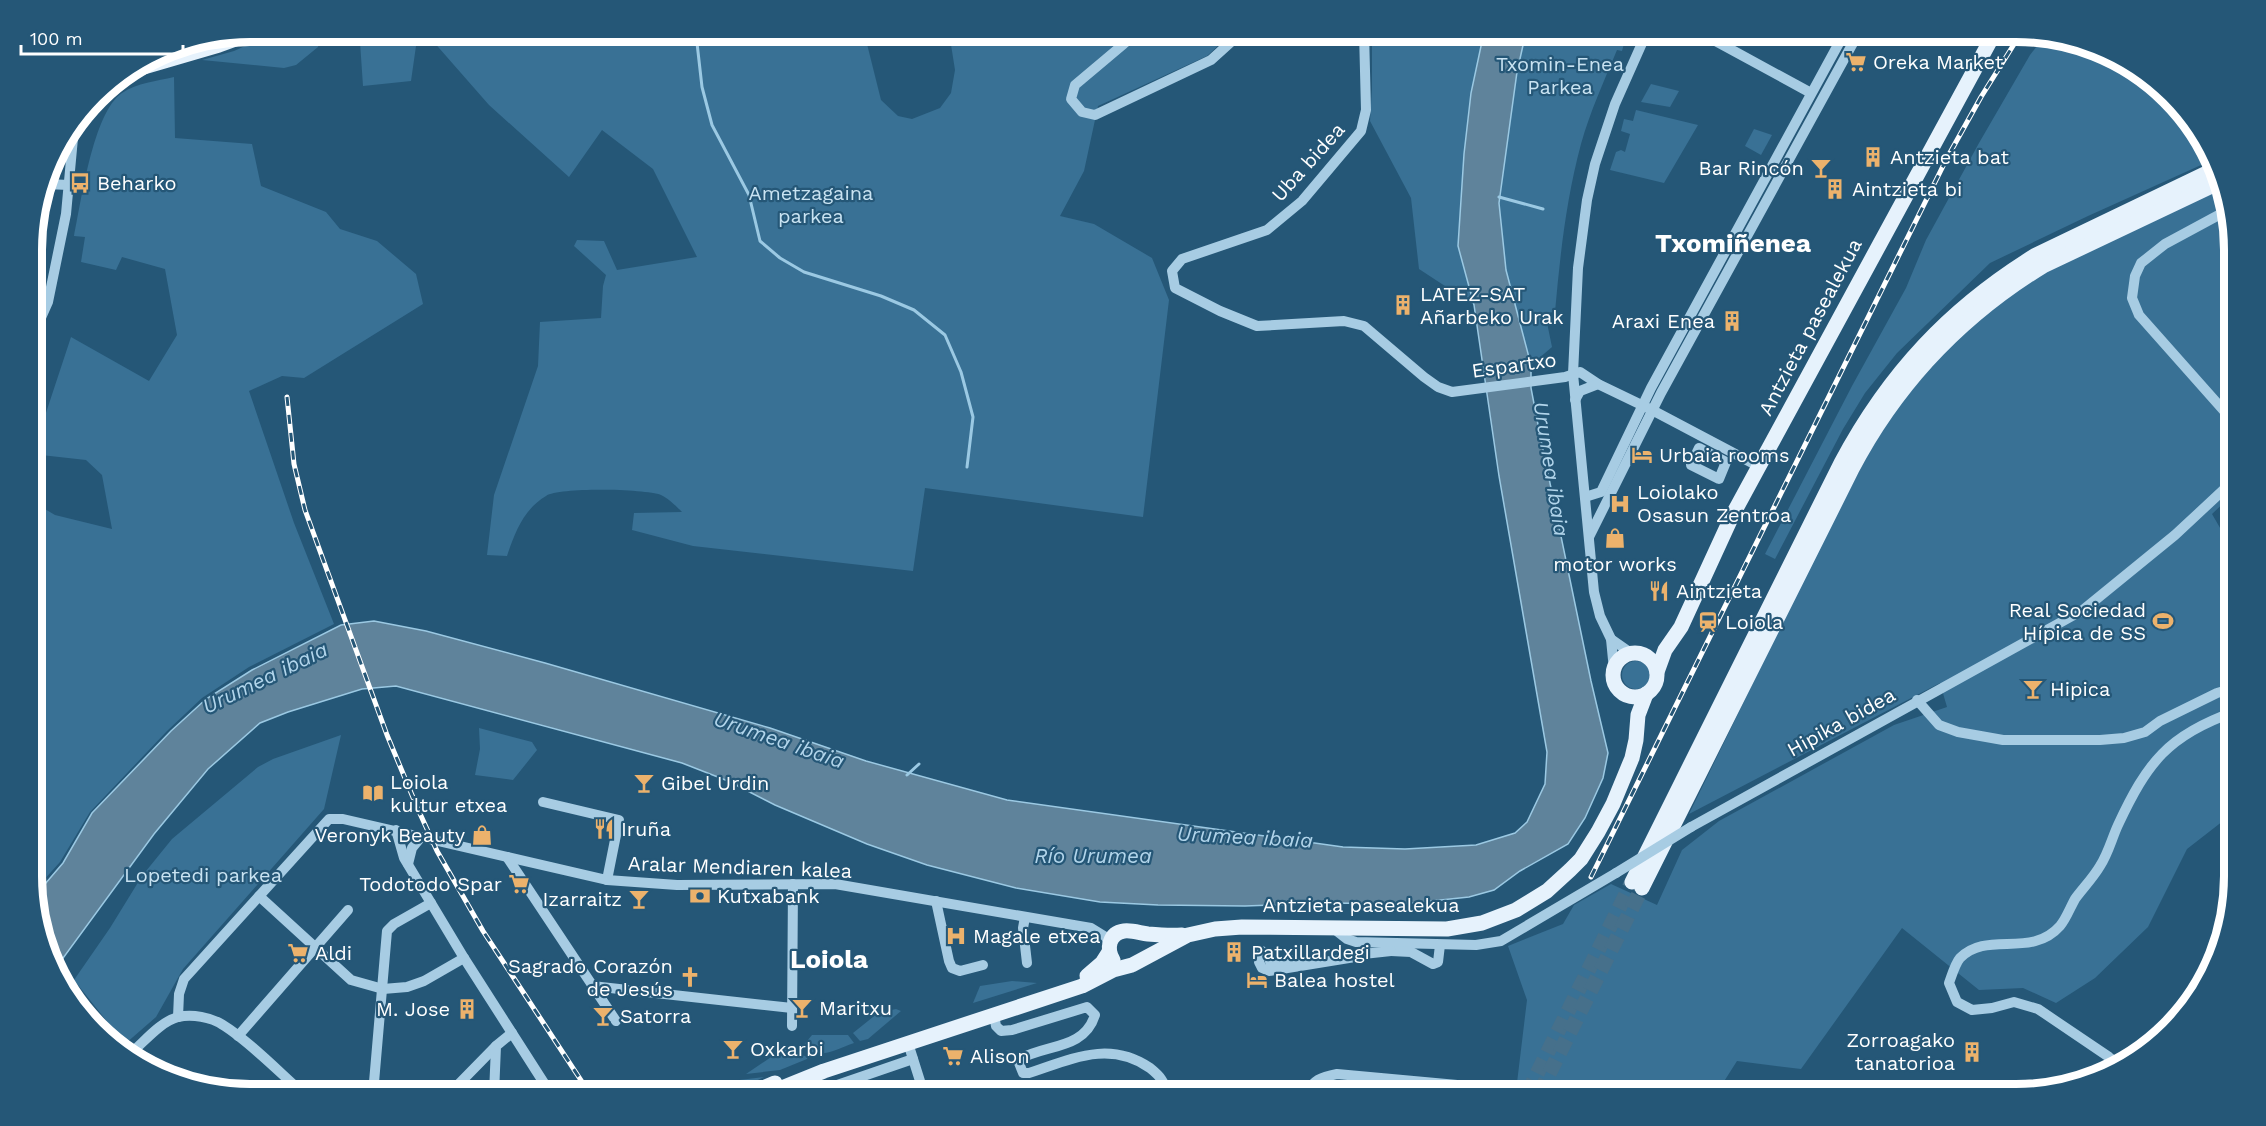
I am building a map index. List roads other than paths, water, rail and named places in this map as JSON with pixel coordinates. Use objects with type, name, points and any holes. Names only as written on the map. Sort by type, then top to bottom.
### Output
[{"type":"main road","name":"Antzieta pasealekua","points":[[1657,672],[1661,657],[1681,627],[1758,466],[1990,42]]},
{"type":"main road","points":[[166,61],[221,44]]},
{"type":"main road","points":[[2209,172],[2036,255],[2012,270],[1952,316],[1905,365],[1870,412],[1841,463],[1637,885],[1852,469],[1880,419],[1915,373],[1961,326],[2020,280],[2043,266],[2214,185]]},
{"type":"main road","points":[[1637,722],[1625,694],[1614,681],[1614,670],[1619,660],[1669,644]]},
{"type":"main road","points":[[1625,694],[1635,697],[1646,694],[1653,687],[1657,672],[1650,658],[1636,653]]},
{"type":"main road","name":"Antzieta pasealekua","points":[[1188,935],[1229,928],[1465,927],[1499,918],[1539,896],[1559,881],[1581,859],[1613,804],[1632,758],[1637,722],[1646,694]]},
{"type":"main road","points":[[1131,931],[1140,937],[1144,946],[1139,960]]},
{"type":"main road","points":[[772,1084],[797,1073],[1080,979],[1098,968],[1109,949],[1112,938],[1118,932],[1188,935]]},
{"type":"main road","points":[[791,1084],[815,1074],[1082,986],[1123,966],[1132,965],[1188,935]]},
{"type":"main road","points":[[1109,949],[1116,963],[1123,966]]},
{"type":"street","points":[[1126,42],[1075,85],[1071,99],[1082,112],[1095,115],[1211,60],[1231,42]]},
{"type":"street","name":"Uba bidea","points":[[1364,42],[1366,110],[1361,131],[1302,201],[1267,230],[1182,259],[1172,271],[1175,288],[1220,311],[1257,326],[1344,321],[1364,326],[1438,387],[1452,392],[1461,391]]},
{"type":"street","points":[[1614,670],[1611,639],[1596,604],[1573,374],[1578,268],[1590,184],[1615,104],[1643,42]]},
{"type":"street","points":[[1717,42],[1811,93]]},
{"type":"street","points":[[1589,537],[1648,407],[1839,42]]},
{"type":"street","points":[[1585,497],[1601,492],[1853,42]]},
{"type":"street","points":[[42,316],[48,302],[66,214],[73,142]]},
{"type":"street","points":[[53,184],[69,185]]},
{"type":"street","points":[[2221,214],[2165,244],[2140,263],[2135,276],[2132,298],[2139,315],[2224,411]]},
{"type":"street","points":[[1573,374],[1580,372],[1598,384],[1648,407],[1758,466]]},
{"type":"street","name":"Espartxo","points":[[1461,391],[1573,374]]},
{"type":"street","points":[[1575,400],[1580,391],[1598,384]]},
{"type":"street","name":"Hipika bidea","points":[[1333,928],[1347,939],[1356,942],[1476,945],[1501,940],[1691,827],[2083,610],[2175,535],[2224,489]]},
{"type":"street","points":[[1611,639],[1620,647],[1636,653]]},
{"type":"street","points":[[1917,700],[1939,725],[1958,732],[2003,740],[2100,740],[2124,738],[2145,732],[2160,721],[2224,691]]},
{"type":"street","points":[[2113,1060],[2038,1009],[2014,1002],[1972,1010],[1957,1002],[1948,983],[1959,959],[1981,944],[2024,945],[2050,936],[2062,924],[2076,897],[2101,864],[2120,821],[2144,775],[2156,758],[2187,732],[2224,716]]},
{"type":"street","points":[[543,802],[619,820],[607,880]]},
{"type":"street","name":"Aralar Mendiaren kalea","points":[[259,896],[328,819],[343,819],[607,880],[677,885],[835,884],[1091,927],[1104,936],[1109,949]]},
{"type":"street","points":[[396,830],[408,864],[464,958],[545,1084]]},
{"type":"street","points":[[408,864],[412,848],[421,837]]},
{"type":"street","points":[[507,857],[616,1021]]},
{"type":"street","points":[[792,1026],[793,884]]},
{"type":"street","points":[[178,1017],[179,994],[184,979],[259,896],[351,980],[383,989],[407,987],[424,981],[464,958]]},
{"type":"street","points":[[936,901],[952,968],[960,971],[983,965]]},
{"type":"street","points":[[374,1084],[387,931],[394,924],[431,903]]},
{"type":"street","points":[[238,1036],[348,910]]},
{"type":"street","points":[[1025,917],[1023,928],[1027,963]]},
{"type":"street","points":[[1262,951],[1259,962],[1262,968],[1269,970],[1402,952],[1425,964],[1433,964],[1440,958],[1440,945]]},
{"type":"street","points":[[1270,962],[1411,952],[1433,964]]},
{"type":"street","points":[[592,986],[792,1008]]},
{"type":"street","points":[[994,1015],[996,1026],[1001,1031],[1012,1030],[1088,1007],[1095,1015],[1093,1022],[1083,1034],[1072,1042],[1020,1059],[1019,1063],[1023,1073],[1029,1074],[1097,1054],[1118,1053],[1142,1063],[1160,1076],[1163,1084]]},
{"type":"street","points":[[135,1049],[162,1025],[178,1017],[194,1016],[209,1019],[223,1024],[292,1084]]},
{"type":"street","points":[[459,1084],[512,1033]]},
{"type":"street","points":[[908,1043],[920,1084]]},
{"type":"street","points":[[494,1084],[496,1046]]},
{"type":"street","points":[[840,1084],[913,1059]]},
{"type":"street","points":[[1311,1084],[1321,1077],[1337,1074],[1446,1084]]},
{"type":"water","name":"Río Urumea","points":[[1482,42],[1524,42],[1517,72],[1499,203],[1506,270],[1531,365],[1531,388],[1540,435],[1608,753],[1603,778],[1585,818],[1568,844],[1520,871],[1494,890],[1469,897],[1403,904],[1333,903],[1245,906],[1100,902],[1016,888],[927,865],[867,844],[775,805],[728,781],[682,763],[396,686],[362,689],[260,723],[208,769],[154,834],[61,961],[49,930],[43,887],[63,863],[92,813],[171,731],[206,699],[252,670],[341,625],[374,621],[426,631],[545,663],[770,728],[866,761],[1007,800],[1343,847],[1405,849],[1476,845],[1515,833],[1527,822],[1545,784],[1547,752],[1499,476],[1474,305],[1458,246],[1464,154],[1471,93]]},
{"type":"waterway","points":[[697,42],[702,87],[712,125],[749,195],[760,241],[780,258],[804,272],[881,296],[914,310],[945,335],[961,372],[973,417],[967,467]]},
{"type":"waterway","points":[[1499,197],[1543,209]]},
{"type":"waterway","points":[[907,775],[919,764]]},
{"type":"tunnel","points":[[1532,1084],[1632,882]]},
{"type":"tunnel","points":[[1544,1084],[1642,888]]},
{"type":"railway","points":[[1591,877],[1947,158],[2015,42]]},
{"type":"railway","points":[[287,397],[294,464],[305,510],[387,735],[417,807],[437,851],[483,931],[583,1084]]},
{"type":"place","name":"Oreka Market","points":[[1856,62]]},
{"type":"place","name":"Antzieta bat","points":[[1873,157]]},
{"type":"place","name":"Bar Rincón","points":[[1821,168]]},
{"type":"place","name":"Beharko","points":[[80,183]]},
{"type":"place","name":"Aintzieta bi","points":[[1835,189]]},
{"type":"place","name":"LATEZ-SAT Añarbeko Urak","points":[[1403,305]]},
{"type":"place","name":"Araxi Enea","points":[[1732,321]]},
{"type":"place","name":"Urbaia rooms","points":[[1642,455]]},
{"type":"place","name":"Loiolako Osasun Zentroa","points":[[1620,504]]},
{"type":"place","name":"motor works","points":[[1615,538]]},
{"type":"place","name":"Aintzieta","points":[[1659,591]]},
{"type":"place","name":"Real Sociedad Hípica de SS","points":[[2163,621]]},
{"type":"place","name":"Loiola","points":[[1708,622]]},
{"type":"place","name":"Hipica","points":[[2033,689]]},
{"type":"place","name":"Gibel Urdin","points":[[644,783]]},
{"type":"place","name":"Loiola kultur etxea","points":[[373,793]]},
{"type":"place","name":"Iruña","points":[[604,829]]},
{"type":"place","name":"Veronyk Beauty","points":[[482,835]]},
{"type":"place","name":"Todotodo Spar","points":[[519,884]]},
{"type":"place","name":"Kutxabank","points":[[700,896]]},
{"type":"place","name":"Izarraitz","points":[[639,899]]},
{"type":"place","name":"Magale etxea","points":[[956,936]]},
{"type":"place","name":"Patxillardegi","points":[[1234,952]]},
{"type":"place","name":"Aldi","points":[[298,953]]},
{"type":"place","name":"Sagrado Corazón de Jesús","points":[[690,977]]},
{"type":"place","name":"Balea hostel","points":[[1257,980]]},
{"type":"place","name":"Maritxu","points":[[802,1008]]},
{"type":"place","name":"M. Jose","points":[[467,1009]]},
{"type":"place","name":"Satorra","points":[[603,1016]]},
{"type":"place","name":"Oxkarbi","points":[[733,1049]]},
{"type":"place","name":"Zorroagako tanatorioa","points":[[1972,1052]]},
{"type":"place","name":"Alison","points":[[953,1056]]},
{"type":"district","name":"Txomiñenea","points":[[1733,243]]},
{"type":"district","name":"Loiola","points":[[829,959]]},
{"type":"park label","name":"Txomin-Enea Parkea","points":[[1560,76]]},
{"type":"park label","name":"Ametzagaina parkea","points":[[811,204]]},
{"type":"park label","name":"Lopetedi parkea","points":[[203,875]]},
{"type":"water label","name":"Urumea ibaia","points":[[1551,469]]},
{"type":"water label","name":"Urumea ibaia","points":[[265,678]]},
{"type":"water label","name":"Urumea ibaia","points":[[779,740]]},
{"type":"water label","name":"Urumea ibaia","points":[[1245,837]]}]
